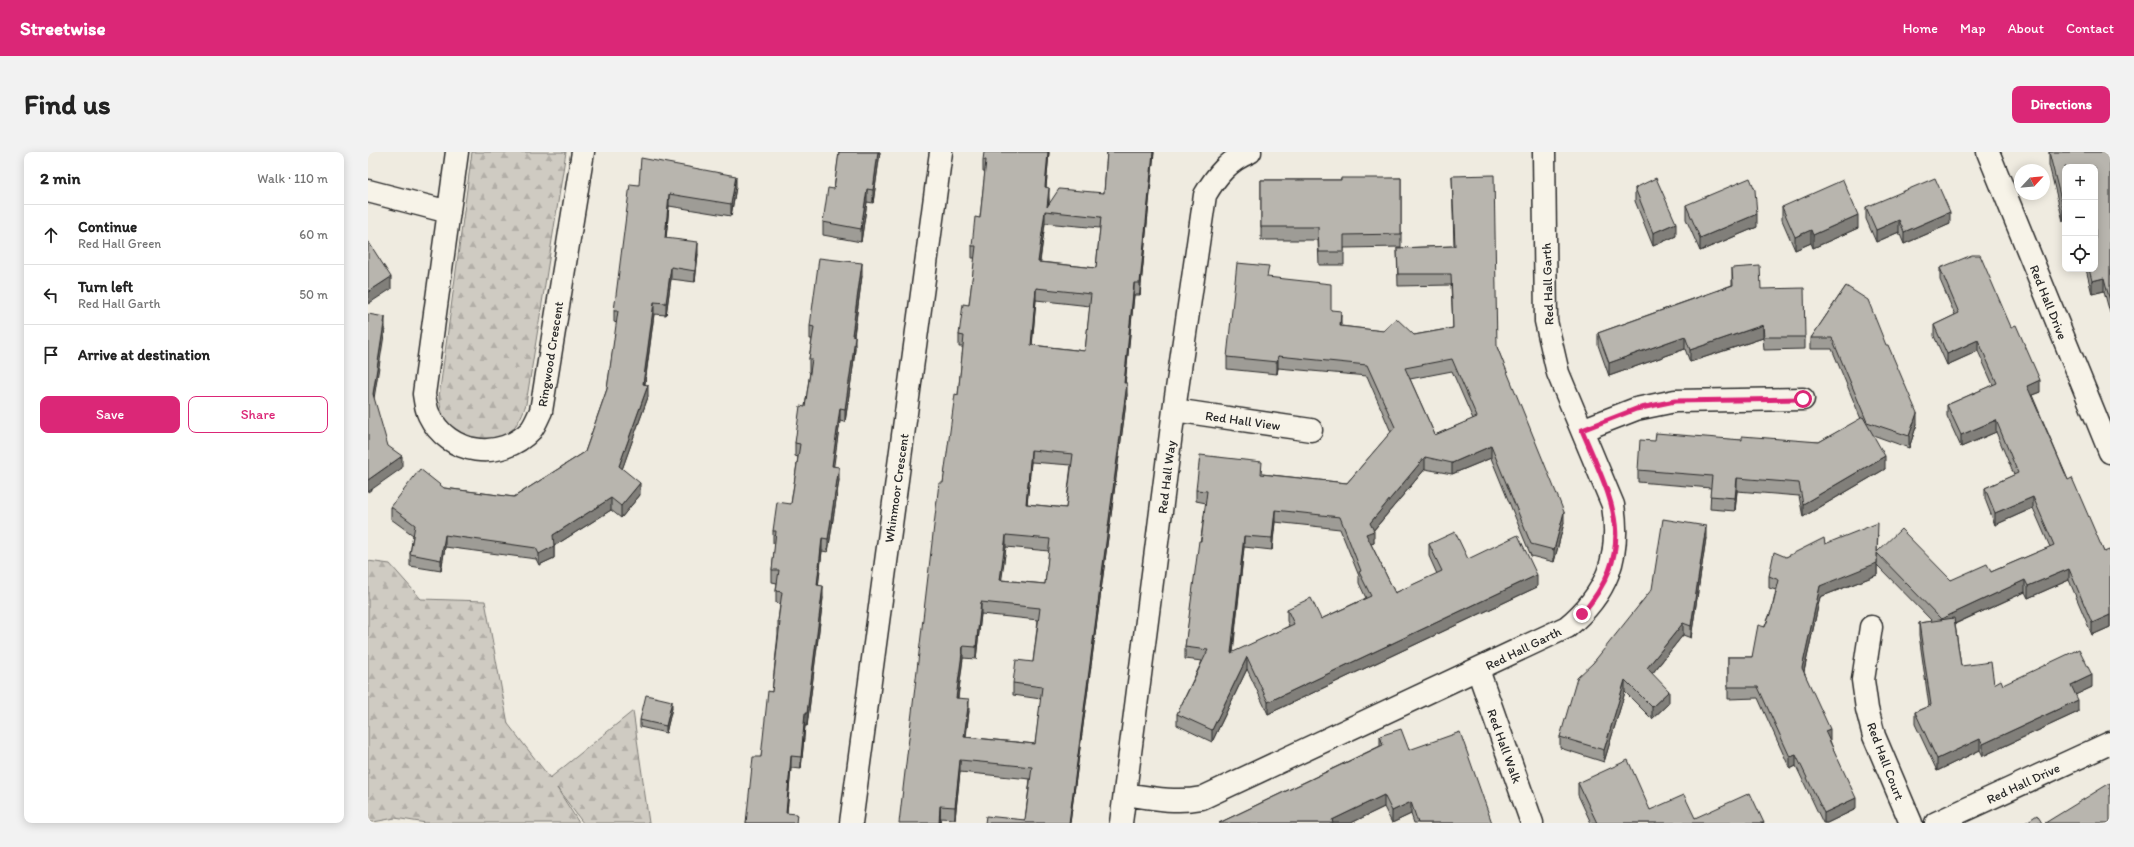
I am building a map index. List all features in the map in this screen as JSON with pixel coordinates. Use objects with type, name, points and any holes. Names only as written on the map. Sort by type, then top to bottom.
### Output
[{"type":"street","name":"Ringwood Crescent","points":[[457,152],[424,394],[428,414],[439,432],[456,444],[476,451],[496,450],[516,443],[531,429],[541,411],[583,152]]},
{"type":"street","name":"Whinmoor Crescent","points":[[851,823],[942,152]]},
{"type":"street","name":"Red Hall Way","points":[[1121,823],[1174,410],[1205,195],[1214,179],[1227,165],[1250,152]]},
{"type":"street","name":"Red Hall Garth","points":[[1125,794],[1170,801],[1186,801],[1202,798],[1567,627],[1582,614],[1595,599],[1605,582],[1616,544],[1615,518],[1613,505],[1558,373],[1546,321],[1544,152]]},
{"type":"street","name":"Red Hall Drive","points":[[1988,152],[2110,452]]},
{"type":"street","points":[[368,191],[449,212]]},
{"type":"street","points":[[1582,430],[1636,409],[1675,401],[1803,399]]},
{"type":"street","name":"Red Hall View","points":[[1174,410],[1311,430]]},
{"type":"street","name":"Red Hall Court","points":[[1871,628],[1862,680],[1867,709],[1874,736],[1911,823]]},
{"type":"street","name":"Red Hall Walk","points":[[1478,670],[1532,823]]},
{"type":"street","name":"Red Hall Drive","points":[[1936,823],[2110,743]]},
{"type":"green space","points":[[472,152],[566,152],[526,404],[523,413],[513,428],[500,438],[492,440],[483,440],[465,436],[452,429],[448,425],[442,413],[439,397]]},
{"type":"green space","points":[[368,561],[390,564],[421,599],[485,601],[508,724],[550,778],[633,711],[649,823],[583,823],[557,788],[579,823],[426,823],[395,818],[368,823]]},
{"type":"building","points":[[839,152],[878,152],[873,190],[867,189],[861,229],[823,222],[828,188],[834,189]]},
{"type":"building","points":[[984,152],[1048,152],[1045,187],[1049,188],[1047,207],[1059,189],[1104,193],[1107,152],[1153,152],[1140,283],[1134,283],[1124,383],[1127,383],[1069,823],[985,823],[986,816],[1025,820],[1032,767],[960,760],[955,807],[940,806],[939,823],[899,823],[939,483],[943,483],[955,394],[958,395],[964,336],[959,335],[963,304],[969,305],[976,246],[972,246],[975,217],[980,218],[986,160],[983,160]],"holes":[[[1045,211],[1101,217],[1096,268],[1038,262]],[[1036,288],[1091,294],[1085,351],[1031,345]],[[1031,450],[1073,454],[1066,508],[1026,504]],[[1006,535],[1050,539],[1045,584],[1000,580]],[[981,602],[1040,608],[1033,662],[1016,660],[1013,683],[1042,687],[1035,744],[964,737],[969,699],[956,698],[963,646],[976,647]]]},
{"type":"building","points":[[2049,152],[2110,152],[2110,301],[2104,278],[2092,281],[2090,272],[2098,272],[2098,164],[2062,164],[2062,204]]},
{"type":"building","points":[[641,158],[736,176],[731,204],[669,194],[665,238],[698,242],[695,271],[671,267],[666,303],[654,302],[643,384],[648,385],[619,466],[640,483],[621,506],[611,498],[553,535],[554,546],[539,554],[536,548],[445,535],[441,560],[410,554],[415,525],[391,507],[420,469],[444,488],[514,497],[585,452],[607,389],[618,311],[614,311],[630,184],[639,185]]},
{"type":"building","points":[[1494,175],[1497,347],[1564,512],[1554,550],[1531,544],[1491,446],[1452,463],[1425,457],[1370,523],[1374,531],[1366,534],[1395,593],[1442,571],[1429,544],[1455,532],[1468,559],[1518,535],[1537,575],[1268,702],[1247,657],[1212,730],[1177,714],[1208,650],[1185,647],[1207,491],[1196,490],[1200,455],[1262,462],[1261,474],[1347,483],[1395,427],[1367,365],[1278,356],[1277,362],[1227,357],[1237,263],[1269,266],[1267,277],[1331,284],[1331,310],[1341,311],[1340,326],[1384,331],[1396,318],[1414,335],[1453,328],[1451,274],[1398,274],[1397,248],[1455,246],[1452,176]],"holes":[[[1452,359],[1477,417],[1435,435],[1405,368]],[[1275,510],[1340,517],[1361,571],[1359,572],[1371,596],[1321,619],[1311,598],[1287,609],[1294,624],[1231,653],[1244,536],[1272,538]]]},
{"type":"building","points":[[1341,178],[1401,178],[1401,234],[1344,235],[1344,252],[1319,252],[1318,227],[1261,227],[1261,180],[1341,180]]},
{"type":"building","points":[[1656,178],[1676,223],[1653,233],[1635,188]]},
{"type":"building","points":[[1750,178],[1755,190],[1757,214],[1700,238],[1686,205]]},
{"type":"building","points":[[1935,178],[1950,212],[1904,232],[1899,220],[1876,230],[1866,207]]},
{"type":"building","points":[[1843,180],[1858,215],[1813,235],[1811,230],[1795,237],[1782,207]]},
{"type":"building","points":[[368,241],[391,277],[368,292]]},
{"type":"building","points":[[1972,255],[1980,255],[2011,327],[2016,325],[2040,380],[2027,386],[2068,480],[2072,478],[2104,552],[2109,550],[2110,552],[2110,615],[2092,623],[2069,569],[2028,586],[2025,580],[1941,619],[1877,553],[1877,563],[1820,586],[1802,668],[1830,729],[1825,731],[1856,798],[1824,813],[1796,755],[1790,757],[1758,687],[1728,687],[1728,657],[1752,657],[1758,625],[1765,627],[1772,609],[1779,580],[1769,576],[1774,552],[1786,557],[1824,538],[1825,544],[1878,523],[1877,552],[1901,529],[1951,580],[1987,564],[1991,572],[2054,545],[2033,497],[1995,513],[1985,488],[2018,473],[1996,420],[1961,435],[1947,405],[1997,383],[1978,340],[1947,354],[1934,325],[1959,313],[1940,268]]},
{"type":"building","points":[[819,258],[862,263],[852,335],[855,336],[845,409],[840,408],[832,466],[839,467],[828,539],[822,538],[817,585],[823,586],[807,713],[805,713],[801,757],[791,756],[786,813],[797,814],[796,823],[746,823],[753,757],[761,757],[768,691],[772,692],[780,622],[778,621],[782,592],[776,591],[779,570],[772,570],[776,531],[773,531],[777,502],[791,504],[800,444],[795,443],[800,406],[805,407],[812,359],[809,359],[814,327],[810,326]]},
{"type":"building","points":[[1760,266],[1761,289],[1804,288],[1805,337],[1764,337],[1763,325],[1690,350],[1685,336],[1609,363],[1598,333],[1733,285],[1732,268]]},
{"type":"building","points":[[1846,286],[1868,300],[1886,345],[1888,345],[1917,413],[1909,436],[1867,422],[1832,338],[1811,338]]},
{"type":"building","points":[[368,314],[385,317],[373,394],[388,446],[402,456],[368,480]]},
{"type":"building","points":[[1863,417],[1885,456],[1803,504],[1799,483],[1737,478],[1735,498],[1710,496],[1712,476],[1638,470],[1640,440],[1655,441],[1656,433],[1742,440],[1742,436],[1819,442]]},
{"type":"building","points":[[1663,519],[1706,526],[1691,626],[1683,623],[1647,668],[1669,691],[1652,707],[1625,680],[1604,750],[1560,737],[1577,678],[1593,663],[1652,589]]},
{"type":"building","points":[[1954,618],[1961,666],[1991,662],[1994,684],[2001,680],[2003,685],[2079,649],[2092,675],[2071,685],[2078,700],[1983,744],[1980,739],[1937,759],[1915,712],[1931,705],[1919,623]]},
{"type":"building","points":[[646,695],[672,701],[666,726],[640,720]]},
{"type":"building","points":[[1401,729],[1409,750],[1460,732],[1492,823],[1418,823],[1411,802],[1392,811],[1384,795],[1332,820],[1333,823],[1219,823],[1383,745],[1380,736]]},
{"type":"building","points":[[1628,760],[1650,810],[1684,795],[1695,818],[1750,793],[1764,823],[1597,823],[1578,783]]},
{"type":"building","points":[[2110,783],[2110,823],[2045,823]]},
{"type":"building","points":[[2037,815],[2042,823],[2025,823]]},
{"type":"route","points":[[1582,614],[1595,599],[1605,582],[1612,564],[1616,544],[1616,525],[1613,505],[1582,430],[1636,409],[1675,401],[1803,399]]}]
